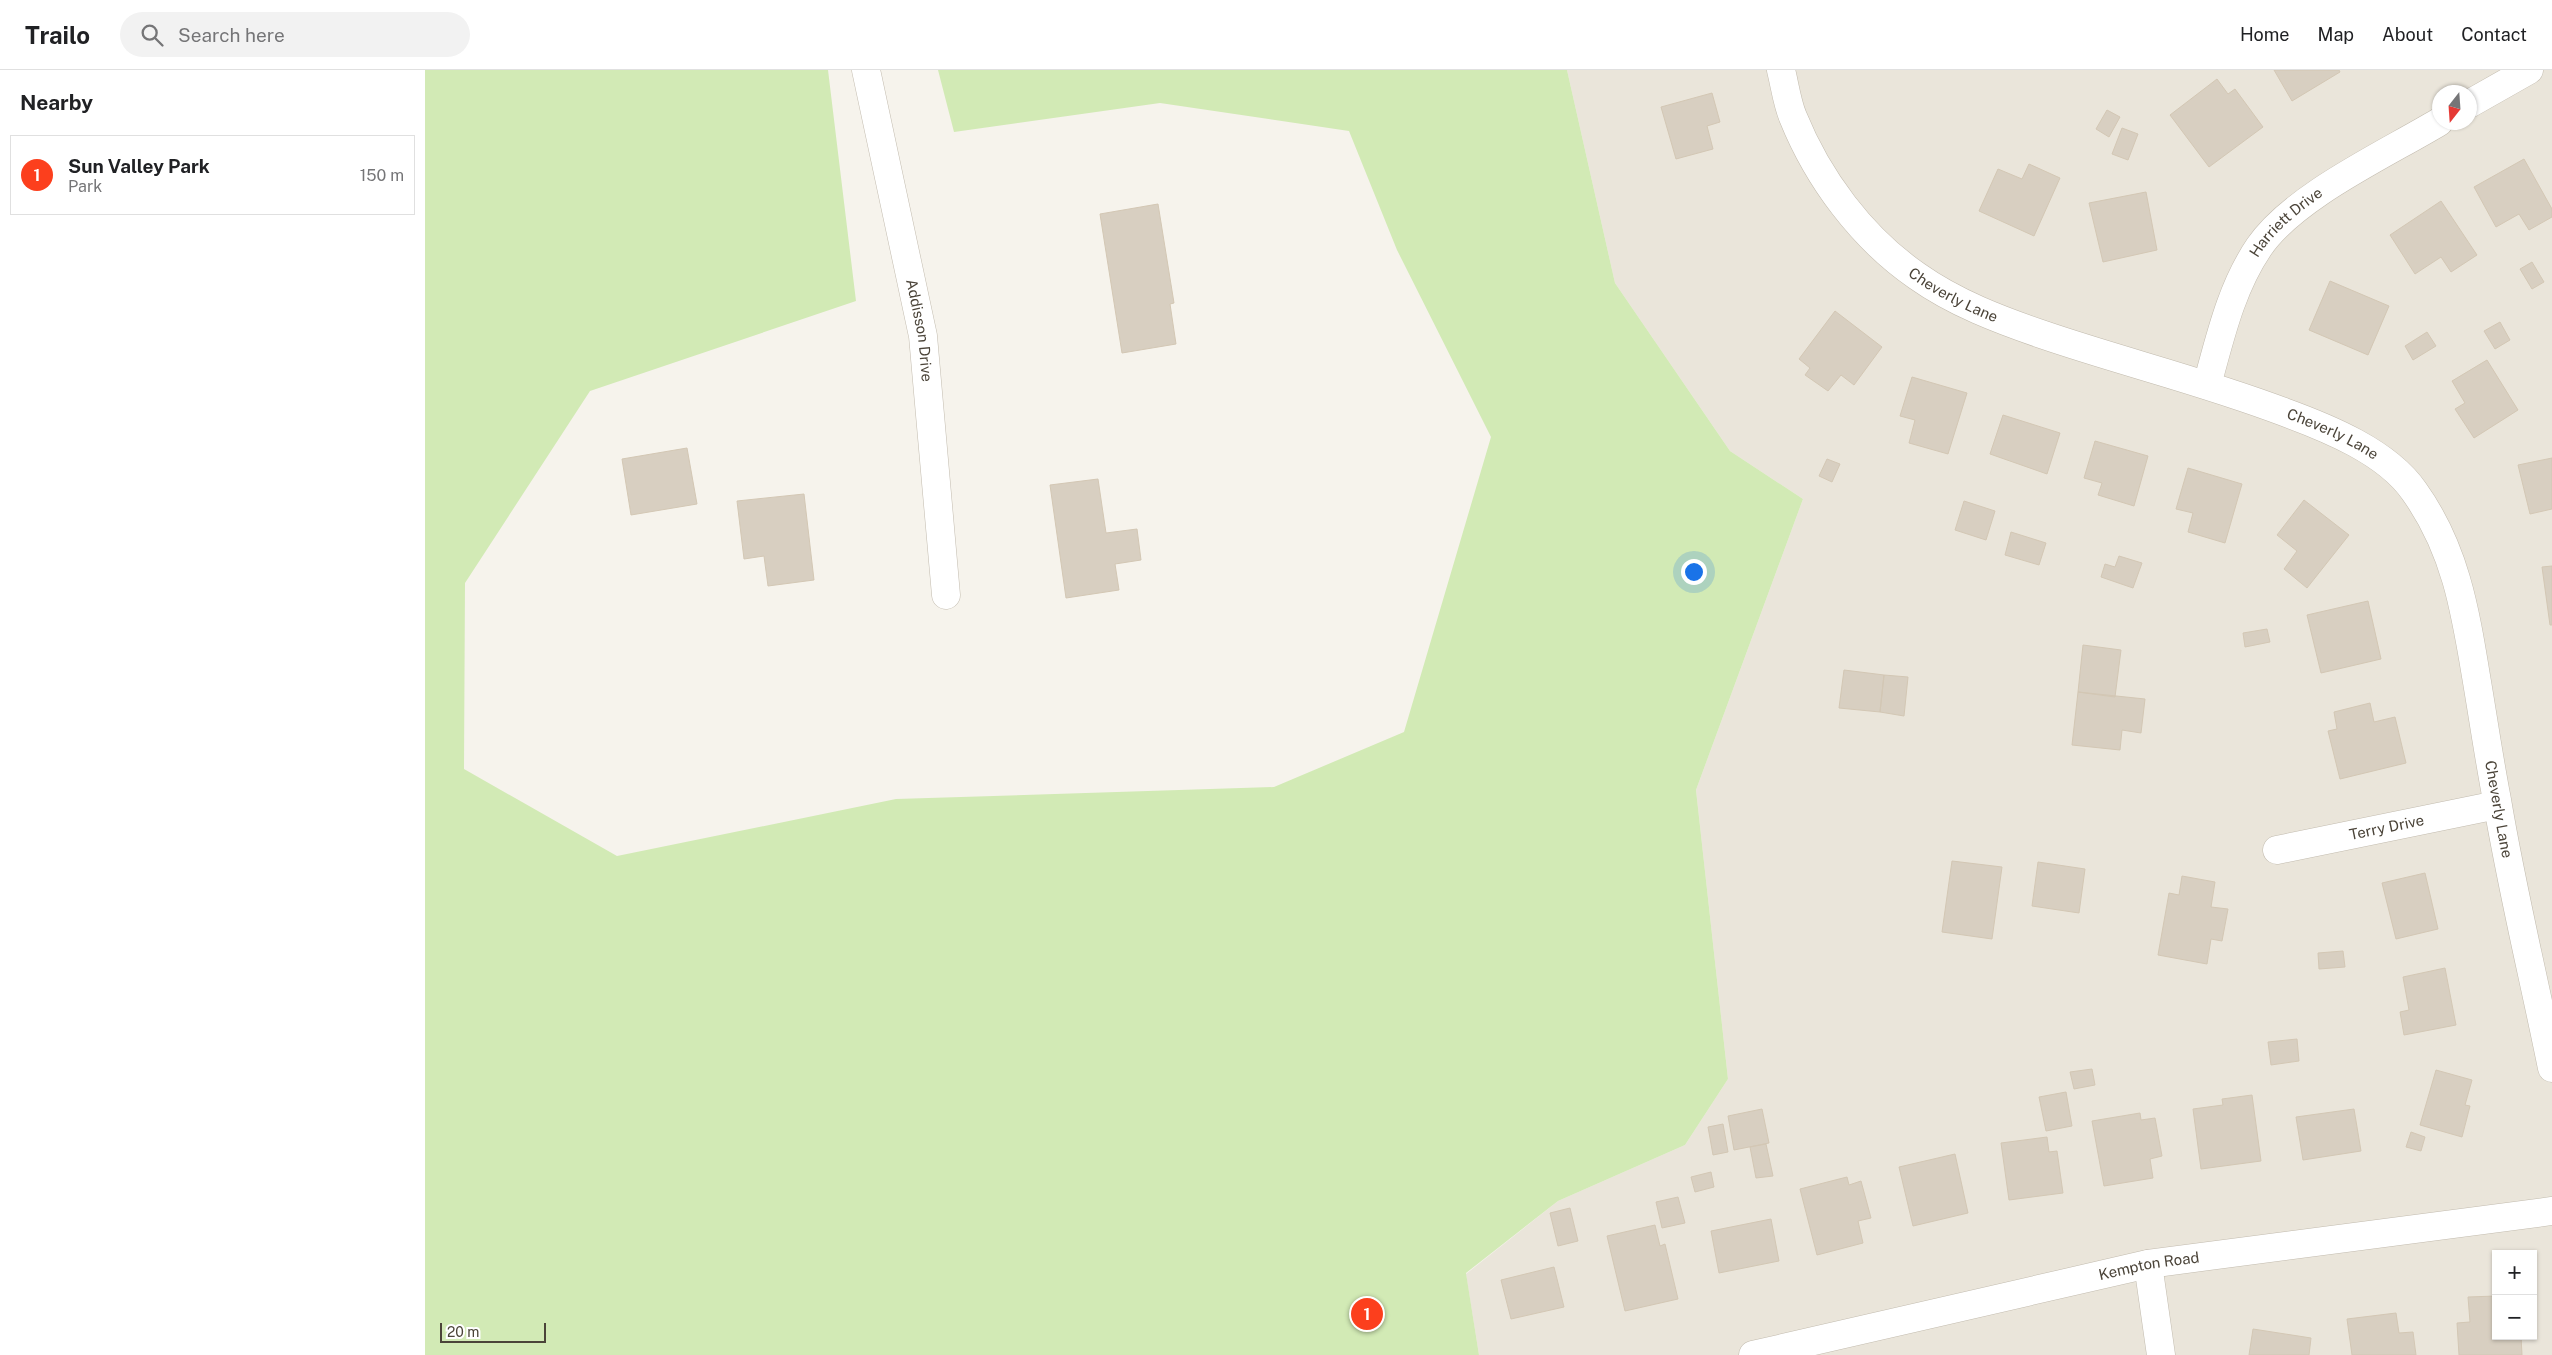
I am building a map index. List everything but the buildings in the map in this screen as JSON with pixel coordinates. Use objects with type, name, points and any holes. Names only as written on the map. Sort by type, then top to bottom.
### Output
[{"type":"street","name":"Addisson Drive","points":[[866,70],[923,336],[946,595]]},
{"type":"street","name":"Cheverly Lane","points":[[1781,70],[1792,115],[1819,170],[1862,227],[1885,250],[1917,277],[1972,308],[2019,326],[2105,356],[2207,385],[2328,428],[2377,456],[2412,488],[2439,531],[2458,578],[2497,805],[2552,1068]]},
{"type":"street","points":[[2477,99],[2529,70]]},
{"type":"street","name":"Harriett Drive","points":[[2207,385],[2223,328],[2241,278],[2259,246],[2286,216],[2321,192],[2432,126]]},
{"type":"street","name":"Terry Drive","points":[[2277,850],[2497,805]]},
{"type":"street","name":"Kempton Road","points":[[1753,1355],[2148,1264],[2552,1211]]},
{"type":"street","points":[[2148,1264],[2161,1355]]},
{"type":"shaded area","points":[[1567,70],[2552,70],[2552,1355],[1479,1355],[1466,1274],[1558,1201],[1685,1145],[1728,1079],[1696,790],[1803,499],[1730,451],[1615,283]]},
{"type":"green space","points":[[425,70],[828,70],[856,301],[590,391],[465,583],[464,769],[617,856],[896,799],[1274,787],[1404,732],[1491,437],[1397,250],[1349,131],[1160,103],[954,132],[938,70],[1567,70],[1615,283],[1730,451],[1803,499],[1696,790],[1728,1079],[1685,1145],[1558,1201],[1466,1273],[1479,1355],[425,1355]]},
{"type":"place","name":"Sun Valley Park","points":[[1367,1314]]}]
